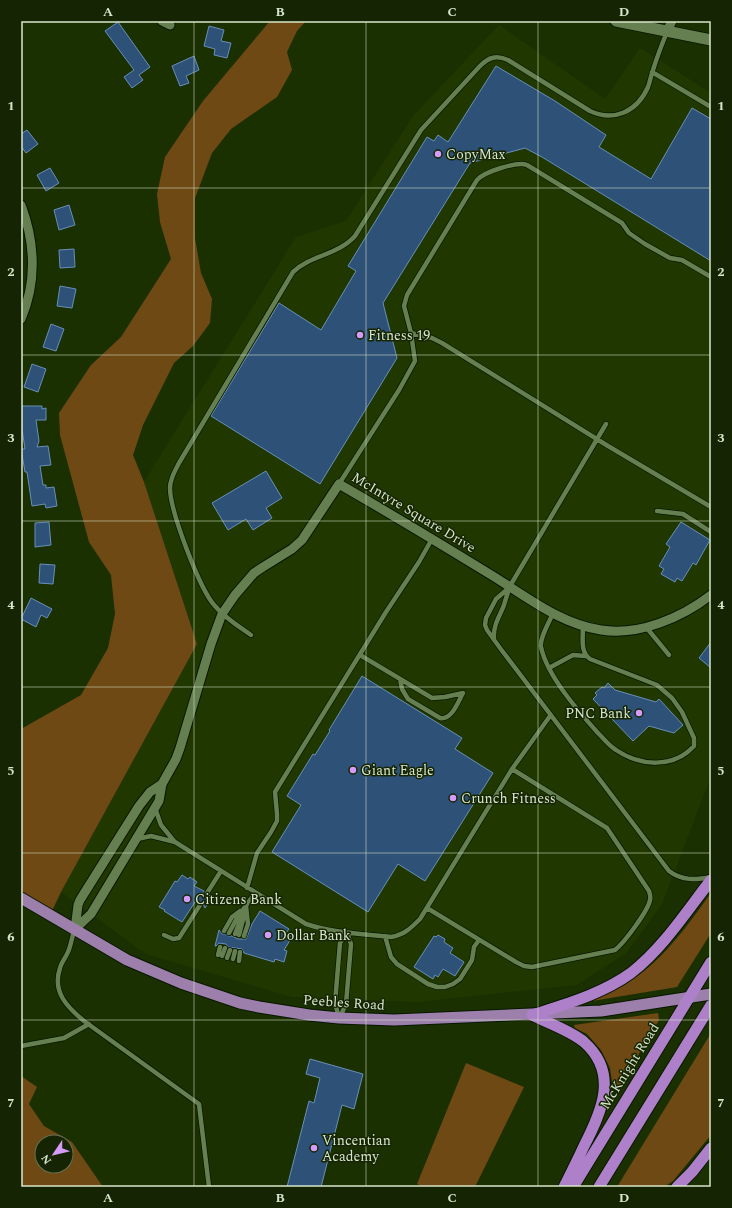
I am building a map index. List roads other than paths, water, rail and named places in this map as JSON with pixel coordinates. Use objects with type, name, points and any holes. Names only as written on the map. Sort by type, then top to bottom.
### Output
[{"type":"highway","points":[[532,1015],[594,993],[630,973],[657,949],[711,879]]},
{"type":"highway","name":"McKnight Road","points":[[573,1187],[711,962]]},
{"type":"highway","points":[[599,1187],[711,1005]]},
{"type":"highway","points":[[532,1015],[583,1041],[598,1059],[603,1074],[604,1090],[599,1115],[564,1187]]},
{"type":"highway","points":[[677,1187],[692,1172],[711,1148]]},
{"type":"main road","name":"Peebles Road","points":[[21,898],[127,960],[188,985],[240,1003],[310,1015],[339,1018],[400,1020],[532,1015],[601,1011],[711,994]]},
{"type":"street","points":[[616,21],[711,40]]},
{"type":"street","points":[[667,32],[672,21]]},
{"type":"street","points":[[21,205],[28,226],[33,258],[33,269],[30,292],[21,319]]},
{"type":"street","name":"McIntyre Square Drive","points":[[75,929],[91,914],[159,801],[162,784],[176,759],[180,748],[210,644],[222,614],[235,595],[254,573],[302,540],[340,484],[432,538],[553,613],[583,626],[610,631],[646,627],[679,615],[696,606],[711,595]]},
{"type":"street","name":"McIntyre Square Drive","points":[[75,929],[80,900],[139,806],[150,792],[162,784]]},
{"type":"lane","points":[[251,634],[222,614],[212,603],[206,593],[182,536],[171,502],[170,480],[293,272],[305,262],[343,247],[349,243],[355,236],[421,130],[464,83],[490,58],[501,57],[508,60],[590,111],[606,116],[620,114],[640,101],[649,86],[652,72],[667,32]]},
{"type":"lane","points":[[652,72],[711,107]]},
{"type":"lane","points":[[340,484],[413,366],[416,357],[404,306],[407,295],[477,180],[485,174],[520,164],[527,165],[622,224],[629,233],[645,244],[670,258],[682,260],[711,277]]},
{"type":"lane","points":[[411,333],[432,338],[442,343],[597,439],[711,507]]},
{"type":"lane","points":[[494,639],[493,631],[510,586],[606,424]]},
{"type":"lane","points":[[657,511],[682,514],[711,532]]},
{"type":"lane","points":[[247,888],[257,853],[277,821],[278,814],[275,792],[386,612],[419,562],[432,538]]},
{"type":"lane","points":[[510,586],[496,599],[486,618],[485,625],[487,630],[550,716],[669,871],[675,875],[690,880],[711,879]]},
{"type":"lane","points":[[549,668],[573,655],[585,656],[657,685],[672,698],[682,712],[694,738],[694,746],[689,751],[676,758],[658,764],[647,763],[627,757],[614,749],[586,719],[564,692],[549,668],[540,646],[553,613]]},
{"type":"lane","points":[[583,626],[583,650],[585,656]]},
{"type":"lane","points":[[646,627],[669,655]]},
{"type":"lane","points":[[360,655],[432,698],[463,693],[453,712],[444,719],[408,699],[402,689],[400,679]]},
{"type":"lane","points":[[155,808],[160,825],[175,842],[306,924],[320,929],[347,933],[397,936],[406,932],[420,919],[428,908],[512,769],[550,716]]},
{"type":"lane","points":[[428,908],[524,966],[542,966],[615,950],[622,945],[648,906],[650,900],[649,891],[607,828],[512,769]]},
{"type":"lane","points":[[137,839],[151,836],[175,842]]},
{"type":"lane","points":[[207,893],[221,871]]},
{"type":"lane","points":[[224,931],[232,917],[246,906],[255,893]]},
{"type":"lane","points":[[164,935],[173,939],[179,938],[200,905]]},
{"type":"lane","points":[[246,906],[248,924],[237,935],[246,906]]},
{"type":"lane","points":[[75,929],[69,951],[60,968],[57,984],[62,1000],[72,1011],[89,1024],[199,1104],[209,1187]]},
{"type":"lane","points":[[339,1018],[335,1003],[340,943],[347,933]]},
{"type":"lane","points":[[339,1018],[346,1004],[347,996],[351,944],[347,933]]},
{"type":"lane","points":[[385,936],[391,957],[397,964],[428,984],[437,987],[445,987],[460,979],[472,960],[474,947],[479,940]]},
{"type":"lane","points":[[222,956],[225,948],[222,956]]},
{"type":"lane","points":[[233,959],[238,952],[239,961]]},
{"type":"lane","points":[[21,1046],[64,1038],[89,1024]]},
{"type":"place","name":"CopyMax","points":[[438,154]]},
{"type":"place","name":"Fitness 19","points":[[360,335]]},
{"type":"place","name":"PNC Bank","points":[[639,713]]},
{"type":"place","name":"Giant Eagle","points":[[353,770]]},
{"type":"place","name":"Crunch Fitness","points":[[453,798]]},
{"type":"place","name":"Citizens Bank","points":[[187,899]]},
{"type":"place","name":"Dollar Bank","points":[[268,935]]},
{"type":"place","name":"Vincentian Academy","points":[[314,1148]]}]
